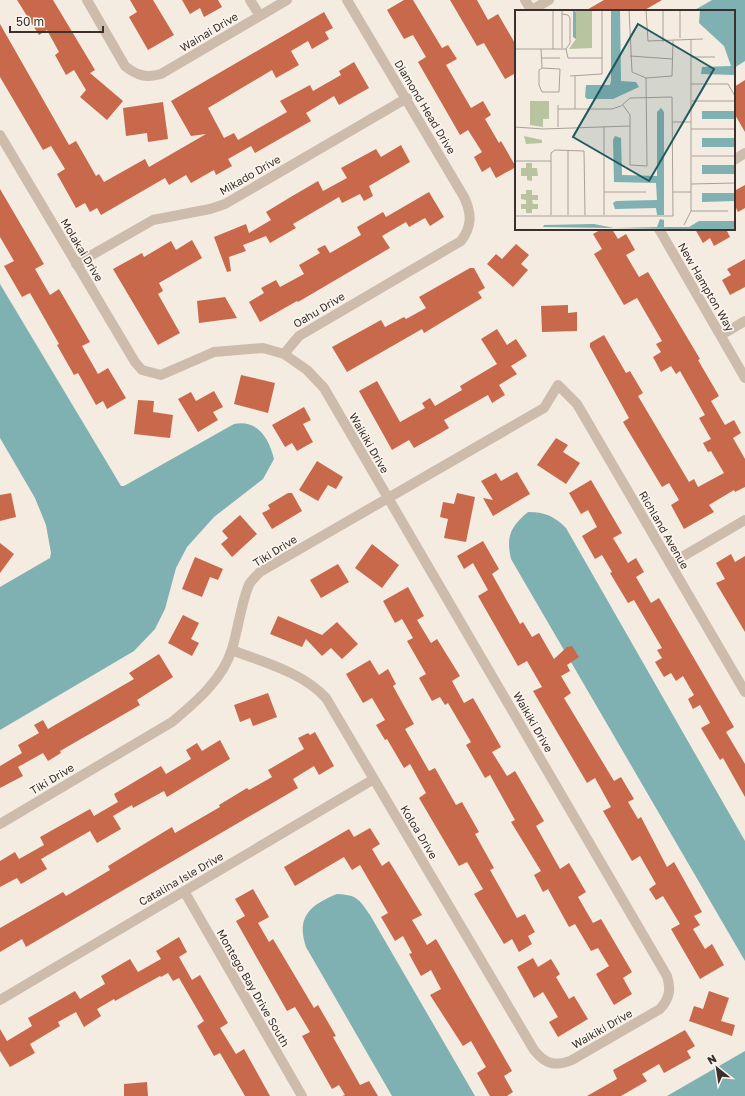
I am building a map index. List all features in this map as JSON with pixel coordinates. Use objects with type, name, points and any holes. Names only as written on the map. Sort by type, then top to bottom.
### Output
[{"type":"street","name":"Wainai Drive","points":[[86,0],[125,66],[142,76],[151,77],[161,74],[288,0]]},
{"type":"street","points":[[250,0],[260,16]]},
{"type":"street","name":"Diamond Head Drive","points":[[347,0],[407,98],[464,197],[471,212],[469,229]]},
{"type":"street","points":[[525,0],[531,10]]},
{"type":"street","points":[[534,10],[550,0]]},
{"type":"street","name":"Mikado Drive","points":[[76,264],[153,220],[210,209],[225,204],[407,98]]},
{"type":"street","name":"Molakai Drive","points":[[0,134],[76,264],[135,362],[142,370],[161,375],[168,373],[190,361],[214,352],[263,348],[284,354]]},
{"type":"street","points":[[735,159],[745,153]]},
{"type":"street","name":"Oahu Drive","points":[[284,354],[299,336],[460,241],[469,229]]},
{"type":"street","name":"New Hampton Way","points":[[660,230],[745,378]]},
{"type":"street","points":[[721,335],[745,321]]},
{"type":"street","name":"Waikiki Drive","points":[[284,354],[307,370],[324,388],[668,976],[670,992],[667,1002],[660,1008],[572,1060],[562,1064],[552,1064]]},
{"type":"street","name":"Tiki Drive","points":[[0,824],[172,722],[207,690],[222,670],[232,650],[249,584],[260,572],[544,408],[558,385]]},
{"type":"street","name":"Richland Avenue","points":[[558,385],[577,404],[745,692]]},
{"type":"street","points":[[670,564],[745,520]]},
{"type":"street","name":"Koloa Drive","points":[[232,650],[298,676],[316,687],[326,698],[534,1050],[541,1059],[552,1064]]},
{"type":"street","name":"Catalina Isle Drive","points":[[0,1000],[374,779]]},
{"type":"street","name":"Montego Bay Drive South","points":[[184,891],[302,1096]]},
{"type":"water","points":[[712,0],[745,0],[745,61],[735,67],[735,10],[695,10]]},
{"type":"water","points":[[0,284],[121,486],[124,486],[234,424],[249,424],[261,432],[269,444],[274,459],[263,479],[214,517],[187,547],[176,568],[165,609],[155,629],[134,651],[0,730],[0,587],[50,558],[51,553],[46,525],[35,498],[0,438]]},
{"type":"water","points":[[528,512],[549,516],[557,520],[566,528],[745,841],[745,961],[511,559],[509,538],[513,528]]},
{"type":"water","points":[[337,894],[349,895],[357,899],[370,915],[475,1096],[392,1096],[306,947],[303,937],[304,920],[308,913],[319,903]]},
{"type":"water","points":[[745,1051],[745,1096],[667,1096]]},
{"type":"building","points":[[17,0],[53,0],[95,70],[90,73],[123,101],[107,120],[80,97],[86,90],[74,70],[66,75],[55,55],[59,52],[47,30],[39,35]]},
{"type":"building","points":[[130,0],[153,0],[174,35],[148,50],[129,17],[137,12]]},
{"type":"building","points":[[182,0],[218,0],[222,7],[204,17],[200,8],[190,14]]},
{"type":"building","points":[[404,0],[413,0],[442,48],[448,45],[457,59],[446,65],[471,108],[483,101],[491,115],[485,119],[499,143],[501,141],[515,168],[496,178],[490,167],[482,172],[474,157],[482,152],[468,130],[460,135],[418,62],[426,57],[413,35],[404,39],[387,10]]},
{"type":"building","points":[[450,0],[477,0],[488,20],[498,14],[515,43],[515,74],[505,79],[484,43],[477,46]]},
{"type":"building","points":[[604,0],[662,0],[645,10],[587,10]]},
{"type":"building","points":[[324,12],[333,28],[325,32],[329,39],[312,49],[308,41],[291,51],[299,65],[276,78],[272,70],[208,108],[224,138],[234,133],[238,140],[287,112],[280,101],[310,85],[313,91],[341,75],[339,71],[354,62],[369,88],[339,105],[334,96],[306,113],[311,121],[255,153],[251,146],[228,159],[232,166],[216,175],[214,170],[191,183],[186,175],[169,185],[165,178],[101,215],[97,208],[90,212],[85,203],[76,208],[57,174],[65,169],[51,146],[43,150],[0,77],[0,24],[69,145],[76,141],[96,176],[99,174],[104,182],[145,159],[149,167],[206,134],[191,136],[171,101]]},
{"type":"building","points":[[745,80],[745,132],[735,115],[735,86]]},
{"type":"building","points":[[163,102],[168,139],[148,142],[147,133],[126,136],[123,108]]},
{"type":"building","points":[[401,145],[410,162],[369,186],[373,196],[364,201],[360,194],[342,203],[339,197],[293,224],[296,228],[270,243],[266,236],[243,245],[246,251],[229,257],[231,271],[227,272],[214,237],[246,224],[249,233],[271,220],[266,212],[318,181],[323,191],[347,178],[341,168],[376,149],[381,157]]},
{"type":"building","points":[[745,185],[745,208],[738,212],[735,206],[735,190]]},
{"type":"building","points":[[0,189],[44,264],[35,269],[50,295],[59,289],[90,342],[82,346],[98,374],[108,368],[126,398],[107,409],[103,401],[96,405],[78,373],[74,375],[57,345],[59,344],[30,293],[22,297],[4,266],[14,261],[0,237]]},
{"type":"building","points":[[429,192],[444,217],[430,226],[425,218],[409,227],[406,222],[382,236],[390,248],[298,302],[297,301],[260,322],[249,302],[264,293],[261,288],[276,280],[280,287],[304,274],[299,265],[320,253],[317,249],[325,245],[330,253],[361,235],[357,227],[383,212],[386,217]]},
{"type":"building","points":[[600,230],[613,230],[618,239],[626,234],[635,250],[626,255],[639,277],[648,272],[700,359],[698,360],[719,396],[711,401],[725,425],[734,420],[741,433],[733,438],[745,459],[745,487],[735,492],[734,490],[709,505],[714,512],[684,529],[671,505],[679,500],[669,483],[662,487],[623,422],[629,418],[590,347],[590,343],[604,335],[626,373],[630,371],[643,393],[638,396],[689,482],[694,479],[698,487],[724,473],[711,451],[708,452],[703,443],[711,439],[699,418],[705,415],[680,371],[676,374],[671,366],[661,372],[653,357],[661,352],[656,344],[662,341],[637,298],[624,305],[594,254],[602,249],[593,234]]},
{"type":"building","points":[[696,230],[726,230],[730,237],[714,246],[710,238],[703,243]]},
{"type":"building","points":[[192,240],[202,258],[159,283],[163,291],[158,294],[180,333],[158,345],[113,269],[142,253],[144,257],[171,241],[176,250]]},
{"type":"building","points":[[516,244],[529,255],[521,264],[528,270],[513,287],[487,264],[496,254],[502,259]]},
{"type":"building","points":[[745,259],[745,287],[730,295],[722,280],[731,275],[727,269]]},
{"type":"building","points":[[470,268],[474,268],[485,288],[478,292],[482,298],[424,333],[422,329],[347,372],[332,347],[381,320],[385,327],[404,317],[406,319],[426,308],[419,297]]},
{"type":"building","points":[[225,297],[237,318],[199,323],[197,301]]},
{"type":"building","points":[[568,305],[568,313],[577,312],[577,331],[542,332],[541,306]]},
{"type":"building","points":[[497,329],[507,345],[516,339],[527,356],[511,366],[517,374],[499,385],[505,395],[492,403],[488,395],[444,420],[449,428],[414,448],[409,440],[392,450],[359,391],[377,381],[400,422],[425,408],[422,403],[430,398],[435,406],[462,390],[460,386],[497,364],[481,339]]},
{"type":"building","points":[[241,375],[275,383],[268,413],[234,404]]},
{"type":"building","points":[[214,391],[223,407],[213,412],[218,420],[198,432],[178,399],[191,392],[196,401]]},
{"type":"building","points":[[138,400],[154,401],[153,412],[173,415],[170,438],[134,434]]},
{"type":"building","points":[[304,407],[311,420],[303,424],[313,442],[297,451],[292,443],[285,447],[272,425]]},
{"type":"building","points":[[556,438],[568,445],[563,452],[580,463],[566,484],[537,465]]},
{"type":"building","points":[[317,461],[343,477],[336,489],[328,485],[318,501],[299,490]]},
{"type":"building","points":[[517,472],[530,494],[493,516],[483,498],[493,500],[481,481],[496,473],[501,481]]},
{"type":"building","points":[[591,480],[622,533],[613,538],[628,563],[636,558],[644,572],[636,577],[651,603],[659,598],[734,727],[726,732],[745,764],[745,797],[723,758],[720,760],[701,728],[710,723],[700,705],[693,709],[688,699],[694,695],[683,676],[676,681],[671,673],[664,677],[655,662],[662,658],[657,650],[662,648],[634,600],[628,603],[610,573],[612,572],[602,555],[595,559],[582,536],[597,527],[588,510],[581,514],[569,493]]},
{"type":"building","points":[[11,493],[16,517],[0,521],[0,495]]},
{"type":"building","points":[[288,493],[292,493],[302,511],[272,529],[262,513],[270,509],[268,505]]},
{"type":"building","points":[[457,493],[475,497],[466,542],[444,538],[448,519],[440,517],[443,502],[454,504]]},
{"type":"building","points":[[240,515],[257,534],[232,557],[221,544],[228,538],[222,531]]},
{"type":"building","points":[[483,541],[499,569],[492,574],[520,624],[523,622],[532,637],[539,633],[554,659],[567,647],[572,646],[579,657],[567,665],[570,671],[561,676],[571,693],[564,698],[614,781],[621,777],[634,799],[628,802],[638,819],[641,817],[667,867],[674,862],[702,912],[694,916],[700,925],[693,929],[705,949],[712,944],[724,965],[700,979],[671,929],[680,924],[663,896],[656,900],[649,889],[656,884],[640,856],[632,861],[603,811],[611,807],[595,778],[587,783],[533,691],[542,687],[527,661],[518,666],[478,596],[488,590],[473,563],[464,569],[457,556]]},
{"type":"building","points":[[0,543],[14,554],[0,573]]},
{"type":"building","points":[[372,544],[399,565],[382,588],[355,568]]},
{"type":"building","points":[[731,554],[735,562],[745,556],[745,632],[716,583],[725,579],[716,563]]},
{"type":"building","points":[[195,557],[223,569],[218,580],[210,577],[202,597],[182,589]]},
{"type":"building","points":[[338,564],[349,582],[321,598],[310,580]]},
{"type":"building","points":[[408,587],[424,616],[417,620],[431,643],[437,639],[460,676],[452,681],[464,703],[473,698],[501,747],[492,752],[507,776],[515,771],[544,821],[536,826],[560,869],[569,863],[586,892],[578,897],[593,923],[601,919],[632,972],[623,978],[632,994],[614,1005],[596,974],[609,966],[598,948],[591,951],[575,924],[569,927],[548,889],[543,892],[534,875],[541,871],[511,822],[515,820],[490,775],[485,778],[466,745],[471,742],[448,703],[445,705],[440,697],[432,701],[419,678],[426,674],[407,641],[413,638],[402,619],[395,623],[383,601]]},
{"type":"building","points":[[183,615],[199,623],[191,639],[199,643],[192,656],[168,643]]},
{"type":"building","points":[[278,616],[322,635],[337,622],[358,644],[342,659],[331,648],[322,656],[306,639],[302,647],[270,634]]},
{"type":"building","points":[[159,654],[173,677],[137,700],[140,705],[60,751],[61,753],[48,761],[43,753],[18,767],[23,776],[0,788],[0,766],[22,753],[18,745],[39,733],[34,725],[43,720],[48,729],[134,679],[129,673]]},
{"type":"building","points":[[370,660],[379,675],[388,669],[396,684],[393,686],[414,724],[405,729],[429,771],[435,768],[456,805],[462,802],[479,832],[475,834],[494,868],[490,870],[517,918],[525,914],[535,932],[528,936],[532,944],[519,952],[512,939],[504,944],[474,894],[483,889],[467,862],[459,866],[419,798],[426,793],[410,764],[404,768],[387,739],[385,740],[376,725],[385,720],[372,698],[363,703],[346,674]]},
{"type":"building","points":[[268,693],[277,717],[253,726],[250,718],[240,722],[234,705]]},
{"type":"building","points":[[315,732],[334,766],[319,775],[314,766],[293,779],[298,788],[26,947],[22,939],[0,952],[0,928],[63,892],[66,896],[110,870],[108,866],[172,827],[175,833],[220,807],[219,805],[247,788],[249,790],[272,777],[268,770],[304,749],[298,738],[308,733],[310,735]]},
{"type":"building","points":[[220,740],[230,759],[167,797],[164,791],[133,808],[132,805],[113,816],[121,829],[97,843],[90,831],[41,859],[47,869],[21,884],[17,878],[0,887],[0,861],[15,852],[19,859],[44,845],[40,837],[90,809],[94,816],[118,802],[114,794],[161,766],[166,774],[191,759],[186,750],[197,743],[202,751]]},
{"type":"building","points":[[370,828],[380,844],[372,849],[382,866],[389,861],[422,915],[412,920],[427,945],[436,939],[512,1071],[504,1076],[513,1092],[507,1096],[490,1096],[477,1073],[486,1067],[471,1041],[463,1046],[430,995],[441,989],[431,970],[421,976],[409,954],[412,953],[403,936],[395,941],[381,917],[388,913],[360,865],[352,870],[344,857],[295,886],[284,867],[349,829],[354,837]]},
{"type":"building","points":[[253,889],[269,917],[258,923],[269,942],[273,939],[314,1008],[318,1005],[336,1036],[333,1037],[360,1085],[369,1081],[378,1096],[342,1096],[345,1095],[339,1085],[332,1089],[302,1036],[310,1032],[295,1007],[287,1011],[236,921],[245,916],[235,899]]},
{"type":"building","points":[[179,937],[187,952],[179,957],[192,980],[200,975],[228,1023],[220,1028],[236,1054],[244,1049],[270,1096],[245,1096],[220,1053],[214,1056],[197,1026],[204,1021],[179,978],[173,981],[168,973],[115,1001],[114,999],[97,1009],[101,1016],[84,1027],[76,1012],[58,1022],[60,1026],[30,1044],[35,1053],[10,1067],[0,1051],[0,1029],[7,1041],[32,1026],[28,1018],[75,991],[80,999],[105,984],[101,976],[130,959],[138,972],[161,959],[156,951]]},
{"type":"building","points":[[533,958],[538,967],[551,959],[560,974],[556,977],[569,999],[574,996],[588,1019],[558,1037],[549,1022],[558,1017],[543,992],[534,998],[517,967]]},
{"type":"building","points":[[709,991],[729,998],[721,1021],[735,1025],[732,1036],[689,1021],[694,1006],[703,1009]]},
{"type":"building","points":[[685,1030],[695,1046],[687,1051],[691,1058],[664,1073],[659,1064],[642,1074],[647,1081],[621,1096],[587,1096],[617,1079],[613,1070]]},
{"type":"building","points":[[147,1082],[148,1096],[124,1096],[124,1084]]}]
